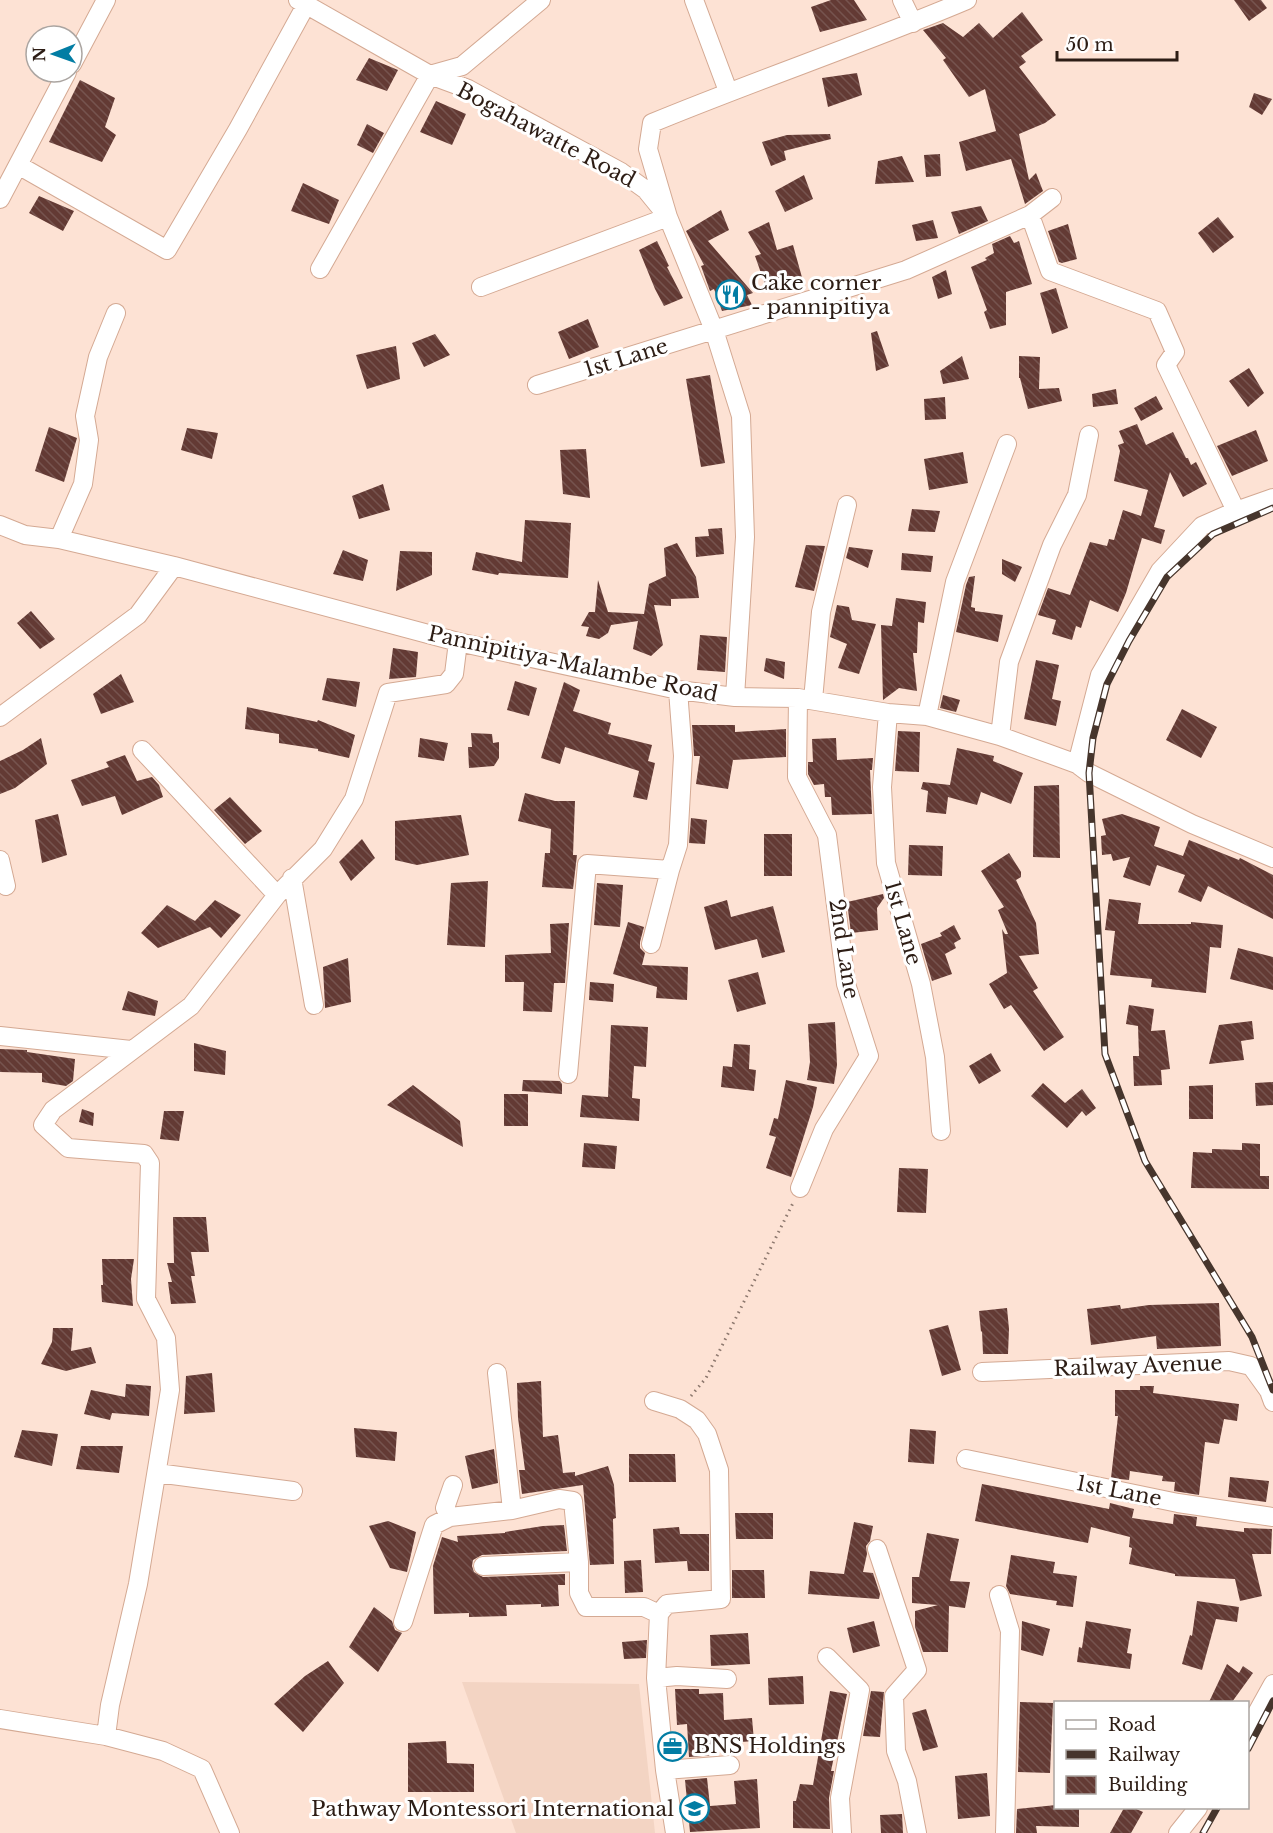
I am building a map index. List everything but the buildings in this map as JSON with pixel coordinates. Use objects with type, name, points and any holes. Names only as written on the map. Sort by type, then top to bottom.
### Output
[{"type":"street","points":[[84,41],[106,0]]},
{"type":"street","points":[[320,269],[430,75],[462,66],[541,0]]},
{"type":"street","points":[[694,0],[728,91]]},
{"type":"street","points":[[902,0],[913,23]]},
{"type":"street","points":[[482,287],[668,217],[648,149],[652,123],[728,91],[913,23],[967,0]]},
{"type":"street","points":[[18,165],[167,250],[238,129],[302,2]]},
{"type":"street","name":"Bogahawatte Road","points":[[302,2],[430,75],[468,89],[621,172],[646,190],[668,217],[714,330],[741,416],[745,537],[735,697]]},
{"type":"street","points":[[0,199],[62,84]]},
{"type":"street","name":"1st Lane","points":[[537,385],[906,270],[1030,215],[1052,198]]},
{"type":"street","points":[[1030,215],[1050,271],[1157,311],[1175,352],[1166,365],[1236,511]]},
{"type":"street","points":[[59,539],[83,484],[89,440],[85,416],[98,357],[116,313]]},
{"type":"street","points":[[999,736],[1009,662],[1052,545],[1077,495],[1089,435]]},
{"type":"street","points":[[927,716],[955,582],[1007,444]]},
{"type":"street","points":[[1077,764],[1100,675],[1160,571],[1202,526],[1273,498]]},
{"type":"street","name":"2nd Lane","points":[[800,1188],[824,1129],[869,1056],[846,984],[827,835],[797,777],[806,699],[821,612],[847,505]]},
{"type":"street","name":"Pannipitiya-Malambe Road","points":[[0,525],[25,536],[59,539],[174,566],[458,642],[678,690],[735,697],[806,699],[888,713],[927,716],[999,736],[1077,764],[1089,773],[1192,824],[1273,858]]},
{"type":"street","points":[[0,717],[138,615],[174,566]]},
{"type":"street","points":[[106,1736],[110,1706],[138,1584],[170,1390],[166,1338],[146,1299],[150,1163],[144,1154],[68,1148],[43,1125],[53,1110],[191,1006],[277,895],[323,849],[354,799],[388,693],[446,684],[454,674],[458,642]]},
{"type":"street","points":[[651,944],[678,845],[683,756],[678,690]]},
{"type":"street","name":"1st Lane","points":[[888,713],[882,787],[886,863],[921,984],[935,1057],[941,1131]]},
{"type":"street","points":[[142,750],[277,895]]},
{"type":"street","points":[[0,860],[6,886]]},
{"type":"street","points":[[568,1074],[587,864],[670,870]]},
{"type":"street","points":[[292,878],[314,1005]]},
{"type":"street","points":[[0,1036],[131,1050]]},
{"type":"street","name":"Railway Avenue","points":[[982,1372],[1230,1361],[1251,1366],[1269,1391],[1273,1402]]},
{"type":"street","points":[[497,1373],[512,1510]]},
{"type":"street","points":[[654,1401],[680,1409],[697,1420],[706,1434],[718,1470],[721,1599],[667,1604],[659,1614],[656,1678],[665,1770],[675,1833]]},
{"type":"street","name":"1st Lane","points":[[966,1460],[1178,1503],[1273,1517]]},
{"type":"street","points":[[157,1473],[293,1491]]},
{"type":"street","points":[[450,1516],[445,1508],[453,1485]]},
{"type":"street","points":[[403,1622],[434,1525],[450,1516],[512,1510],[559,1499],[573,1502],[579,1562],[579,1593],[586,1607],[644,1607],[659,1614]]},
{"type":"street","points":[[877,1549],[917,1670],[894,1696],[896,1751],[906,1780],[917,1833]]},
{"type":"street","points":[[483,1566],[579,1562]]},
{"type":"street","points":[[999,1595],[1010,1631],[1005,1833]]},
{"type":"street","points":[[827,1657],[860,1690],[840,1798],[842,1833]]},
{"type":"street","points":[[656,1678],[677,1676],[727,1679]]},
{"type":"street","points":[[1249,1727],[1273,1684]]},
{"type":"street","points":[[0,1719],[106,1736],[163,1750],[202,1769],[230,1833]]},
{"type":"street","points":[[665,1770],[730,1765]]},
{"type":"street","points":[[1178,1833],[1197,1809]]},
{"type":"path","points":[[680,1409],[706,1378],[800,1188]]},
{"type":"shaded area","points":[[462,1682],[639,1684],[655,1833],[516,1833]]},
{"type":"railway","points":[[1273,508],[1213,534],[1167,577],[1129,641],[1107,684],[1093,738],[1089,773],[1105,1054],[1145,1161],[1252,1337],[1273,1390]]},
{"type":"railway","points":[[1249,1747],[1273,1701]]},
{"type":"railway","points":[[1203,1833],[1216,1809]]},
{"type":"place","name":"Cake corner - pannipitiya","points":[[730,295]]},
{"type":"place","name":"BNS Holdings","points":[[673,1746]]},
{"type":"place","name":"Pathway Montessori International","points":[[695,1809]]}]
